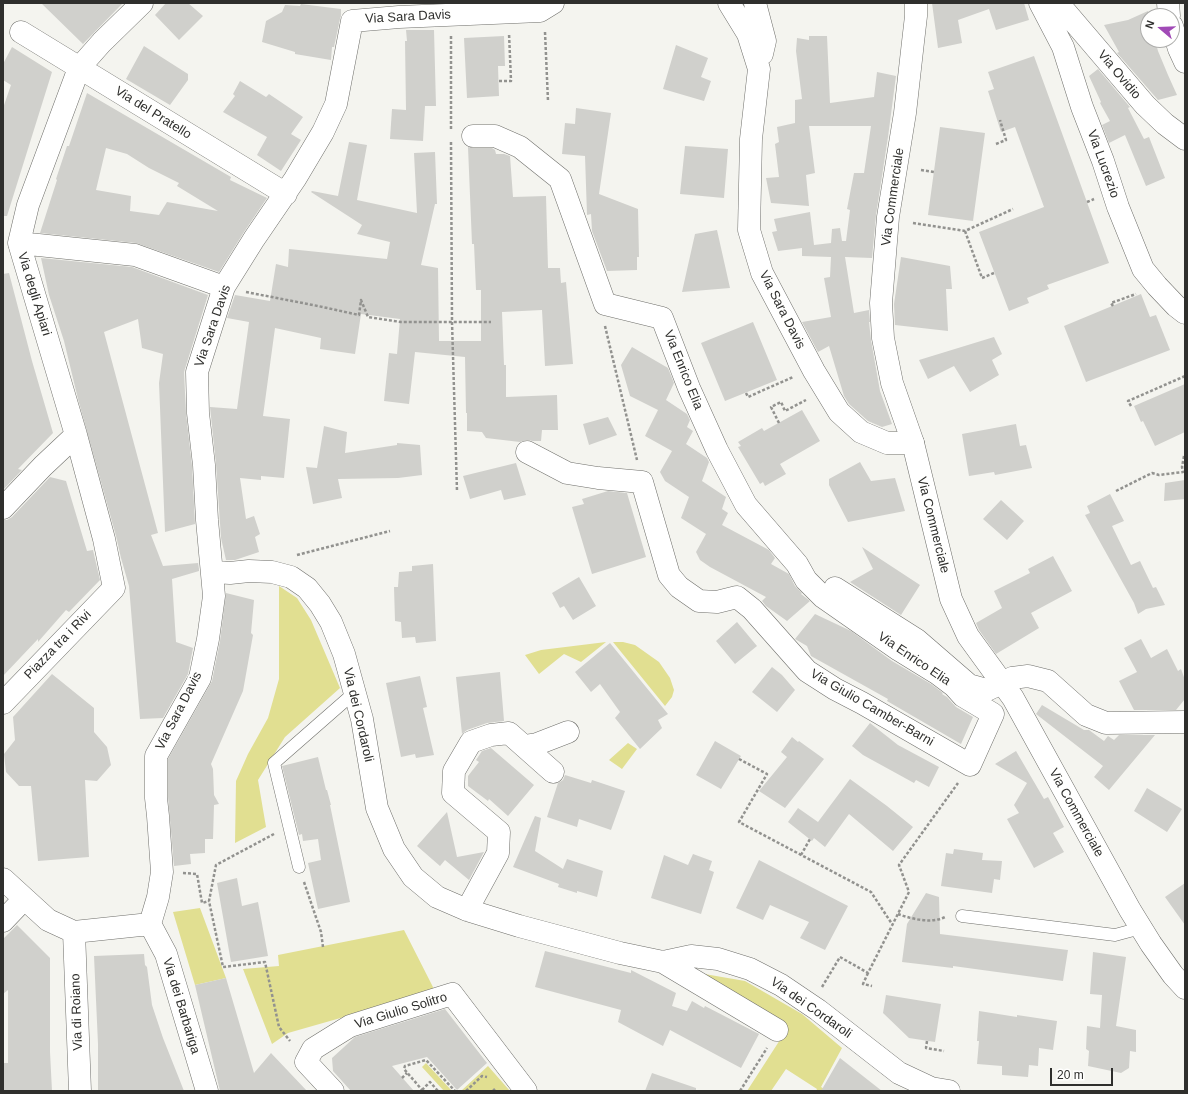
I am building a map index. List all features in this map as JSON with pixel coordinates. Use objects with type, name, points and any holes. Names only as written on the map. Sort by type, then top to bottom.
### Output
[{"type":"street","name":"Via degli Apiari","points":[[114,588],[104,539],[76,435],[19,243],[28,206],[79,68],[102,42],[142,3]]},
{"type":"street","name":"Via Sara Davis","points":[[729,3],[748,34],[758,69],[751,138],[749,230],[762,273],[814,371],[839,412],[861,432],[888,443],[913,443]]},
{"type":"street","points":[[755,3],[765,41],[758,69]]},
{"type":"street","name":"Via Commerciale","points":[[916,3],[916,16],[906,105],[888,217],[881,302],[883,338],[892,383],[913,443],[951,599],[968,636],[1001,684],[1013,698],[1141,928],[1169,969],[1185,988]]},
{"type":"street","name":"Via Ovidio","points":[[1054,3],[1145,106],[1185,139]]},
{"type":"street","name":"Via Lucrezio","points":[[1054,3],[1063,47],[1082,107],[1103,161],[1118,207],[1143,269],[1176,306],[1185,313]]},
{"type":"street","name":"Via Sara Davis","points":[[150,924],[158,897],[162,872],[156,798],[156,756],[200,678],[208,639],[214,596],[207,520],[204,464],[198,414],[197,372],[224,287],[254,239],[286,194],[323,132],[336,104],[351,12],[399,17],[450,9],[508,12],[540,11],[548,6]]},
{"type":"street","name":"Via del Pratello","points":[[21,32],[286,194]]},
{"type":"street","points":[[1179,48],[1185,62]]},
{"type":"street","name":"Via Enrico Elia","points":[[473,136],[495,136],[520,147],[560,179],[605,304],[662,318],[695,402],[717,450],[746,505],[797,564],[806,580],[823,597],[899,650],[938,674],[954,686],[963,696],[993,714]]},
{"type":"street","points":[[19,243],[135,255],[224,287]]},
{"type":"street","points":[[3,508],[43,466],[76,435]]},
{"type":"street","points":[[527,452],[567,473],[598,478],[642,482]]},
{"type":"street","name":"Via Giulio Camber-Barni","points":[[642,482],[669,574],[679,587],[699,601],[717,602],[737,597],[752,609],[807,671],[835,689],[970,765]]},
{"type":"street","name":"Via Enrico Elia","points":[[797,564],[917,640],[969,685],[987,690],[1012,678],[1028,676],[1048,681],[1086,715],[1106,723],[1185,722]]},
{"type":"street","name":"Via dei Cordaroli","points":[[212,572],[272,572],[291,578],[307,588],[320,604],[331,622],[344,654],[362,719],[377,808],[394,850],[413,877],[437,897],[467,910],[519,926],[620,953],[663,962],[777,1030]]},
{"type":"street","name":"Piazza tra i Rivi","points":[[3,703],[114,588]]},
{"type":"street","points":[[970,765],[993,714],[1021,713]]},
{"type":"street","points":[[524,746],[537,744],[568,732]]},
{"type":"street","points":[[467,910],[498,853],[498,832],[453,793],[454,771],[471,742],[491,735],[509,733],[553,772]]},
{"type":"street","points":[[3,879],[48,920],[74,932],[150,924]]},
{"type":"street","points":[[3,921],[24,899]]},
{"type":"street","name":"Via dei Barbariga","points":[[150,924],[166,954],[207,1091]]},
{"type":"street","name":"Via di Roiano","points":[[74,932],[80,1091]]},
{"type":"street","name":"Via dei Cordaroli","points":[[663,962],[691,956],[718,959],[750,969],[781,985],[810,1005],[899,1073],[931,1088],[949,1091]]},
{"type":"street","name":"Via Giulio Solitro","points":[[333,1091],[306,1062],[313,1049],[350,1026],[452,994],[526,1091]]},
{"type":"lane","points":[[298,867],[274,763],[354,693]]},
{"type":"lane","points":[[962,916],[1114,935],[1141,928]]},
{"type":"path","points":[[548,6],[548,101]]},
{"type":"path","points":[[450,9],[451,133]]},
{"type":"path","points":[[499,81],[511,81],[508,12]]},
{"type":"path","points":[[996,144],[1006,140],[1000,120]]},
{"type":"path","points":[[451,141],[452,322],[457,491]]},
{"type":"path","points":[[920,170],[934,172]]},
{"type":"path","points":[[913,223],[965,231],[1014,209]]},
{"type":"path","points":[[965,231],[982,278],[994,273]]},
{"type":"path","points":[[1113,306],[1111,303],[1157,286]]},
{"type":"path","points":[[224,287],[242,292],[359,315],[361,300],[368,317],[401,322],[491,322]]},
{"type":"path","points":[[604,320],[642,482]]},
{"type":"path","points":[[746,393],[748,397],[796,376]]},
{"type":"path","points":[[1131,406],[1128,401],[1185,376]]},
{"type":"path","points":[[779,423],[771,407],[781,402],[786,411],[794,407]]},
{"type":"path","points":[[1116,491],[1152,473],[1159,476],[1183,472],[1182,467],[1184,456]]},
{"type":"path","points":[[272,572],[295,556],[390,531]]},
{"type":"path","points":[[739,759],[767,774],[739,822],[871,892],[892,925]]},
{"type":"path","points":[[872,986],[863,984],[909,892],[899,866],[970,765]]},
{"type":"path","points":[[270,836],[216,865],[209,901],[223,967],[265,962],[279,1027],[290,1041]]},
{"type":"path","points":[[801,854],[810,839]]},
{"type":"path","points":[[298,867],[317,919],[323,947]]},
{"type":"path","points":[[176,873],[197,874],[202,903],[209,901]]},
{"type":"path","points":[[898,914],[914,919],[939,920],[951,914],[962,916]]},
{"type":"path","points":[[810,1005],[840,957],[868,973]]},
{"type":"path","points":[[740,1091],[777,1030]]},
{"type":"path","points":[[927,1041],[926,1048],[944,1051]]},
{"type":"path","points":[[438,1091],[430,1082],[423,1091],[404,1069],[405,1066],[426,1060],[455,1091]]},
{"type":"path","points":[[402,1078],[407,1073]]},
{"type":"path","points":[[466,1091],[482,1076],[486,1076],[489,1079]]},
{"type":"path","points":[[493,1086],[495,1090]]},
{"type":"shaded area","points":[[279,586],[297,598],[311,620],[340,688],[285,737],[258,780],[266,827],[235,843],[236,781],[248,754],[268,718],[279,679]]},
{"type":"shaded area","points":[[606,642],[581,662],[564,654],[539,674],[525,655],[541,650]]},
{"type":"shaded area","points":[[613,642],[623,642],[635,645],[659,662],[670,678],[674,690],[672,697],[665,706]]},
{"type":"shaded area","points":[[628,743],[637,749],[622,769],[609,760]]},
{"type":"shaded area","points":[[200,908],[226,978],[195,985],[173,912]]},
{"type":"shaded area","points":[[404,930],[435,991],[288,1033],[272,1044],[243,969],[279,966],[278,955]]},
{"type":"shaded area","points":[[693,972],[745,981],[802,1014],[842,1048],[821,1087],[828,1091],[816,1091],[817,1089],[786,1069],[771,1091],[747,1091],[787,1029]]},
{"type":"shaded area","points":[[426,1063],[452,1091],[444,1091],[422,1067]]},
{"type":"shaded area","points":[[488,1066],[510,1091],[461,1091]]},
{"type":"building","points":[[41,3],[123,3],[83,44]]},
{"type":"building","points":[[166,3],[188,3],[203,16],[179,40],[155,15]]},
{"type":"building","points":[[932,3],[1024,3],[1029,20],[996,30],[989,9],[958,20],[962,43],[938,48]]},
{"type":"building","points":[[301,4],[341,9],[341,16],[334,47],[332,47],[331,60],[295,54],[295,52],[262,42],[266,21],[282,12],[285,5],[300,6]]},
{"type":"building","points":[[1140,15],[1140,48],[1157,48],[1177,95],[1158,100],[1117,53],[1119,52],[1104,25],[1128,20]]},
{"type":"building","points":[[406,30],[434,30],[436,106],[425,106],[423,141],[390,139],[392,109],[406,110]]},
{"type":"building","points":[[504,36],[505,66],[498,66],[499,96],[467,98],[464,38]]},
{"type":"building","points":[[809,36],[827,36],[830,103],[874,97],[877,72],[896,76],[876,215],[872,258],[845,257],[854,313],[869,310],[871,340],[880,391],[892,424],[882,427],[868,421],[849,404],[844,396],[829,346],[818,352],[802,322],[831,317],[824,278],[830,277],[831,257],[802,256],[802,248],[778,251],[772,232],[777,231],[774,219],[810,212],[814,245],[831,243],[832,229],[840,228],[842,241],[846,241],[850,210],[847,209],[854,173],[864,173],[871,126],[809,126],[815,173],[806,175],[809,206],[771,203],[766,178],[779,177],[775,144],[779,142],[777,127],[795,123],[795,100],[802,99],[796,51],[797,38],[809,40]]},
{"type":"building","points":[[676,45],[708,58],[701,77],[711,81],[704,101],[663,89]]},
{"type":"building","points":[[144,46],[188,74],[188,80],[170,105],[126,79]]},
{"type":"building","points":[[12,47],[52,72],[7,216],[3,216],[3,108],[11,85],[3,80],[3,64]]},
{"type":"building","points":[[1034,56],[1109,263],[1047,285],[1049,289],[1027,298],[1029,303],[1009,311],[979,232],[1044,207],[1015,127],[1001,132],[988,91],[994,89],[988,72]]},
{"type":"building","points":[[1098,69],[1130,107],[1128,108],[1144,139],[1149,137],[1165,178],[1146,186],[1125,135],[1109,143],[1102,125],[1110,121],[1100,103],[1101,102],[1089,76]]},
{"type":"building","points":[[240,81],[266,97],[269,94],[303,117],[291,134],[301,140],[281,171],[257,155],[267,137],[223,112],[235,96],[233,94]]},
{"type":"building","points":[[87,93],[231,177],[230,180],[267,198],[219,272],[136,243],[40,233],[67,146],[69,146]],"holes":[[[106,148],[127,154],[149,168],[179,183],[177,186],[218,211],[167,202],[159,215],[130,211],[131,196],[96,190]]]},
{"type":"building","points":[[576,108],[611,113],[599,194],[638,209],[639,257],[637,257],[637,270],[607,271],[592,231],[591,214],[587,215],[585,156],[562,154],[565,123],[575,124]]},
{"type":"building","points":[[940,127],[985,133],[973,221],[928,215]]},
{"type":"building","points":[[349,142],[367,145],[357,200],[417,213],[414,153],[435,152],[437,204],[435,204],[421,265],[438,268],[439,341],[481,341],[481,290],[476,290],[474,244],[472,244],[468,147],[492,148],[495,150],[496,154],[510,156],[513,197],[546,196],[548,268],[560,268],[561,283],[566,282],[573,364],[545,366],[542,310],[502,312],[504,365],[506,365],[506,397],[557,395],[558,430],[542,430],[541,441],[527,440],[520,442],[486,438],[482,432],[467,431],[465,357],[415,352],[409,404],[384,401],[389,353],[397,354],[400,319],[361,314],[355,354],[320,349],[321,338],[275,328],[263,416],[290,419],[284,478],[261,476],[261,480],[240,478],[246,519],[254,516],[260,534],[255,537],[259,552],[235,560],[226,560],[221,538],[216,464],[210,407],[237,409],[249,322],[227,318],[235,295],[270,301],[276,264],[288,267],[289,249],[387,259],[390,242],[357,234],[362,225],[311,192],[338,196]]},
{"type":"building","points":[[685,146],[728,149],[724,198],[680,194]]},
{"type":"building","points":[[717,230],[730,288],[682,292],[695,234]]},
{"type":"building","points":[[901,257],[950,266],[952,289],[946,289],[948,331],[895,325],[894,304]]},
{"type":"building","points":[[41,258],[132,267],[208,295],[184,372],[195,524],[165,532],[159,383],[163,354],[142,348],[138,319],[104,332],[158,533],[151,535],[163,566],[198,563],[199,569],[199,571],[172,579],[176,642],[193,648],[188,674],[163,718],[140,719],[129,586],[78,399],[64,341],[49,295]]},
{"type":"building","points":[[9,273],[53,433],[18,469],[22,470],[3,490],[3,274]]},
{"type":"building","points":[[1141,294],[1150,317],[1156,315],[1170,350],[1086,382],[1064,326]]},
{"type":"building","points":[[753,322],[777,380],[725,401],[701,343]]},
{"type":"building","points":[[994,337],[1002,354],[992,360],[999,375],[970,392],[954,366],[928,379],[919,360]]},
{"type":"building","points":[[632,347],[668,368],[674,383],[666,400],[687,414],[690,420],[687,427],[693,431],[686,444],[707,458],[709,462],[702,481],[726,497],[722,509],[728,513],[722,525],[769,550],[775,558],[771,564],[789,574],[795,586],[802,593],[801,594],[810,601],[787,621],[766,606],[762,601],[766,597],[710,567],[700,560],[696,552],[706,534],[681,518],[689,497],[665,481],[660,472],[672,451],[645,436],[658,410],[630,396],[621,365]]},
{"type":"building","points":[[1185,384],[1185,432],[1155,446],[1143,421],[1141,422],[1134,406]]},
{"type":"building","points":[[802,410],[820,441],[780,464],[786,474],[765,486],[763,482],[760,484],[738,447],[741,446],[738,442],[762,428],[764,431]]},
{"type":"building","points":[[608,417],[617,435],[589,445],[583,424]]},
{"type":"building","points":[[1016,424],[1020,446],[1026,445],[1032,468],[995,475],[994,472],[969,476],[962,434]]},
{"type":"building","points":[[324,426],[347,432],[345,453],[397,445],[397,443],[420,445],[422,475],[398,478],[338,479],[342,498],[313,504],[306,467],[317,468]]},
{"type":"building","points":[[860,462],[871,481],[895,478],[905,511],[848,522],[829,485],[829,479]]},
{"type":"building","points":[[516,463],[526,495],[504,500],[501,490],[470,499],[463,476]]},
{"type":"building","points":[[50,477],[66,481],[87,551],[93,550],[100,580],[69,612],[66,610],[38,642],[38,639],[3,676],[3,520],[7,520],[12,517]]},
{"type":"building","points":[[1185,480],[1185,499],[1164,501],[1165,483]]},
{"type":"building","points":[[608,491],[627,493],[646,557],[592,574],[572,507],[584,504],[582,499]]},
{"type":"building","points":[[1110,494],[1124,521],[1112,526],[1131,565],[1140,561],[1153,588],[1156,587],[1165,605],[1146,609],[1138,614],[1134,603],[1085,515],[1090,513],[1087,506]]},
{"type":"building","points":[[1001,500],[1024,521],[1007,540],[983,519]]},
{"type":"building","points":[[862,547],[920,585],[901,615],[850,582],[873,569]]},
{"type":"building","points":[[1053,556],[1072,591],[1031,613],[1039,628],[996,654],[979,630],[976,623],[1002,608],[994,591],[1030,573],[1028,569]]},
{"type":"building","points":[[433,564],[436,641],[416,643],[415,637],[402,638],[401,622],[395,621],[394,587],[398,587],[399,572],[412,571],[412,566]]},
{"type":"building","points":[[579,577],[596,606],[573,620],[564,606],[560,608],[552,593]]},
{"type":"building","points":[[226,593],[254,600],[251,633],[253,635],[243,691],[211,764],[213,769],[214,795],[219,804],[214,805],[213,839],[205,839],[205,853],[190,854],[191,864],[174,866],[168,797],[168,759],[212,681],[220,641]]},
{"type":"building","points":[[815,614],[851,631],[892,661],[931,684],[943,693],[942,694],[947,697],[956,707],[973,717],[961,744],[887,701],[888,699],[811,656],[807,646],[795,639]]},
{"type":"building","points":[[737,622],[757,646],[735,664],[716,641]]},
{"type":"building","points":[[1141,639],[1151,658],[1167,649],[1178,671],[1181,669],[1185,680],[1185,699],[1176,710],[1134,710],[1119,681],[1137,672],[1124,648]]},
{"type":"building","points":[[610,643],[668,714],[658,720],[662,728],[640,749],[615,718],[620,712],[600,684],[591,692],[575,672]]},
{"type":"building","points":[[772,667],[782,675],[795,690],[777,712],[752,692]]},
{"type":"building","points":[[500,672],[504,721],[487,723],[467,730],[462,734],[456,677]]},
{"type":"building","points":[[52,674],[94,708],[94,732],[107,747],[111,765],[97,781],[85,780],[89,857],[38,861],[31,786],[19,786],[6,772],[4,754],[15,740],[13,717]]},
{"type":"building","points":[[420,676],[427,707],[423,708],[434,755],[416,758],[415,754],[401,757],[386,683]]},
{"type":"building","points":[[1042,705],[1084,730],[1089,730],[1104,741],[1108,736],[1114,740],[1119,735],[1155,735],[1109,790],[1094,777],[1103,766],[1036,714]]},
{"type":"building","points":[[870,723],[898,745],[939,767],[929,787],[916,780],[914,783],[863,755],[852,746]]},
{"type":"building","points":[[792,737],[824,759],[785,808],[759,791],[787,757],[781,752]]},
{"type":"building","points":[[715,741],[741,756],[721,789],[696,775]]},
{"type":"building","points":[[491,748],[534,785],[508,816],[489,799],[488,801],[468,786],[468,776],[479,762],[476,760],[482,751]]},
{"type":"building","points":[[1016,751],[1044,799],[1048,797],[1064,827],[1053,833],[1064,852],[1034,868],[1007,819],[1019,813],[1014,805],[1027,783],[995,764]]},
{"type":"building","points":[[318,757],[331,805],[350,902],[318,909],[308,863],[321,860],[318,839],[303,841],[302,834],[299,835],[282,766]]},
{"type":"building","points":[[565,775],[591,783],[592,780],[625,791],[611,830],[579,819],[577,827],[547,817],[558,783],[563,780]]},
{"type":"building","points":[[850,779],[913,827],[893,851],[849,814],[825,847],[814,838],[812,841],[788,822],[798,808],[818,822]]},
{"type":"building","points":[[1147,788],[1182,809],[1167,832],[1134,811]]},
{"type":"building","points":[[447,812],[457,857],[484,852],[469,880],[445,860],[440,866],[417,846]]},
{"type":"building","points":[[535,816],[541,818],[535,851],[563,869],[567,859],[603,871],[597,897],[558,887],[559,884],[513,867]]},
{"type":"building","points":[[954,849],[983,853],[982,860],[1002,861],[1000,880],[994,879],[992,893],[941,886],[946,853],[953,854]]},
{"type":"building","points":[[693,854],[712,861],[709,870],[714,872],[701,914],[651,898],[664,855],[688,865]]},
{"type":"building","points":[[759,860],[848,906],[825,950],[800,938],[809,922],[770,905],[763,920],[736,908]]},
{"type":"building","points":[[237,878],[242,906],[258,902],[268,956],[231,962],[217,883]]},
{"type":"building","points":[[1185,883],[1185,925],[1165,897]]},
{"type":"building","points":[[926,893],[939,897],[940,934],[1068,950],[1063,981],[953,966],[953,968],[902,962],[907,924]]},
{"type":"building","points":[[17,925],[50,958],[50,1052],[52,1091],[3,1091],[3,1063],[8,1063],[8,990],[3,994],[3,939]]},
{"type":"building","points":[[545,951],[631,973],[631,970],[676,993],[672,1006],[687,1011],[692,1001],[704,1008],[705,1006],[759,1034],[741,1068],[670,1030],[663,1046],[618,1022],[621,1010],[535,987]]},
{"type":"building","points":[[1093,952],[1126,957],[1116,1026],[1136,1030],[1136,1052],[1130,1051],[1129,1068],[1121,1073],[1088,1066],[1089,1051],[1086,1049],[1087,1026],[1100,1028],[1102,995],[1090,994]]},
{"type":"building","points":[[144,954],[152,1005],[184,1091],[98,1091],[98,1044],[94,956]]},
{"type":"building","points":[[226,978],[254,1073],[271,1053],[307,1091],[220,1091],[195,985]]},
{"type":"building","points":[[886,995],[941,1004],[935,1042],[909,1038],[883,1013]]},
{"type":"building","points":[[445,1009],[487,1063],[457,1090],[427,1057],[392,1066],[414,1091],[351,1091],[333,1071],[332,1058],[355,1037]]},
{"type":"building","points":[[979,1011],[1057,1021],[1053,1050],[1039,1048],[1038,1066],[1029,1065],[1028,1077],[1002,1075],[1002,1066],[977,1064]]},
{"type":"building","points":[[840,1058],[882,1091],[821,1091]]},
{"type":"building","points":[[652,1073],[696,1088],[696,1091],[645,1091]]}]
